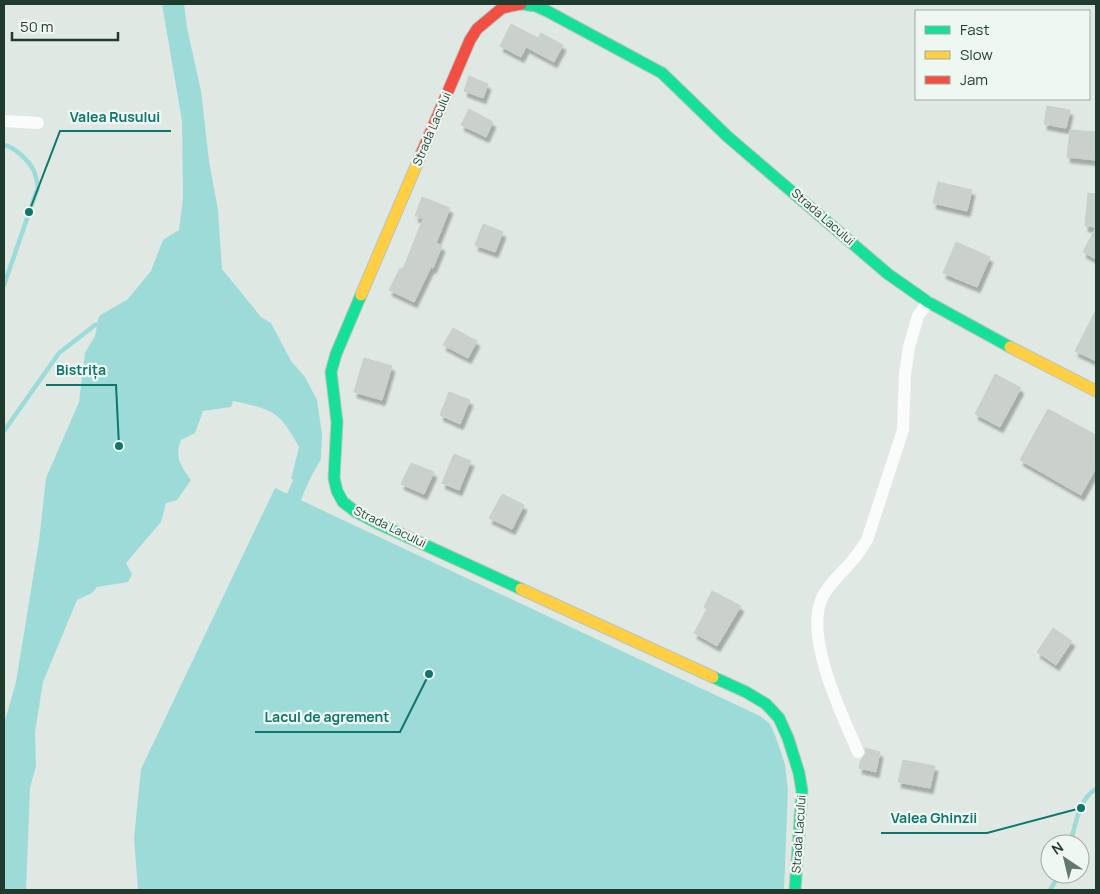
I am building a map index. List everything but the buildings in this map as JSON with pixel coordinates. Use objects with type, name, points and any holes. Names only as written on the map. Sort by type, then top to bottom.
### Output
[{"type":"street","name":"Strada Lacului","points":[[795,890],[802,788],[790,741],[783,724],[775,712],[761,701],[736,687],[377,523],[356,512],[343,502],[337,491],[334,478],[337,422],[331,372],[336,354],[470,40],[477,29],[502,8],[521,4],[536,6],[662,73],[728,137],[888,274],[928,302],[1033,360],[1096,391]]},
{"type":"street","points":[[4,121],[38,123]]},
{"type":"street","points":[[858,752],[829,682],[818,638],[818,614],[822,599],[829,585],[856,556],[867,540],[902,430],[909,347],[918,316],[928,302]]},
{"type":"water","points":[[162,4],[184,4],[187,28],[201,91],[209,161],[218,210],[222,269],[261,317],[271,323],[291,361],[305,377],[317,400],[322,434],[321,459],[307,484],[291,479],[299,447],[286,426],[274,414],[266,410],[233,401],[231,407],[203,411],[195,433],[181,440],[178,456],[191,480],[177,500],[166,503],[161,522],[126,563],[132,574],[128,582],[97,587],[92,593],[77,600],[43,682],[35,732],[36,766],[30,788],[26,890],[4,890],[4,724],[16,682],[39,541],[46,478],[79,402],[85,353],[95,336],[99,316],[128,299],[151,271],[163,240],[179,230],[183,198],[182,121]]},
{"type":"water","points":[[275,488],[760,716],[770,724],[785,764],[788,790],[784,890],[138,890],[134,838],[141,769]]},
{"type":"waterway","points":[[4,145],[17,151],[29,163],[34,171],[38,187],[4,285]]},
{"type":"waterway","points":[[4,431],[59,353],[95,325],[102,324]]},
{"type":"waterway","points":[[294,497],[308,464]]},
{"type":"waterway","points":[[1073,834],[1085,799],[1096,789]]},
{"type":"waterway","points":[[1050,890],[1054,884]]},
{"type":"traffic: fast","points":[[521,4],[536,6],[547,11],[662,73],[728,137],[888,274],[928,302],[1010,347]]},
{"type":"traffic: fast","points":[[361,295],[336,354],[331,372],[337,422],[334,478],[337,491],[343,502],[356,512],[521,589]]},
{"type":"traffic: fast","points":[[713,677],[746,692],[766,704],[779,718],[788,738],[799,773],[802,791],[795,890]]},
{"type":"traffic: slow","points":[[361,295],[422,152]]},
{"type":"traffic: slow","points":[[1010,347],[1096,391]]},
{"type":"traffic: slow","points":[[521,589],[713,677]]},
{"type":"traffic: jam","points":[[422,152],[470,40],[477,29],[502,8],[521,4]]},
{"type":"place","name":"Valea Rusului","points":[[29,212]]},
{"type":"place","name":"Bistrița","points":[[119,446]]},
{"type":"place","name":"Lacul de agrement","points":[[429,674]]},
{"type":"place","name":"Valea Ghinzii","points":[[1081,808]]}]
